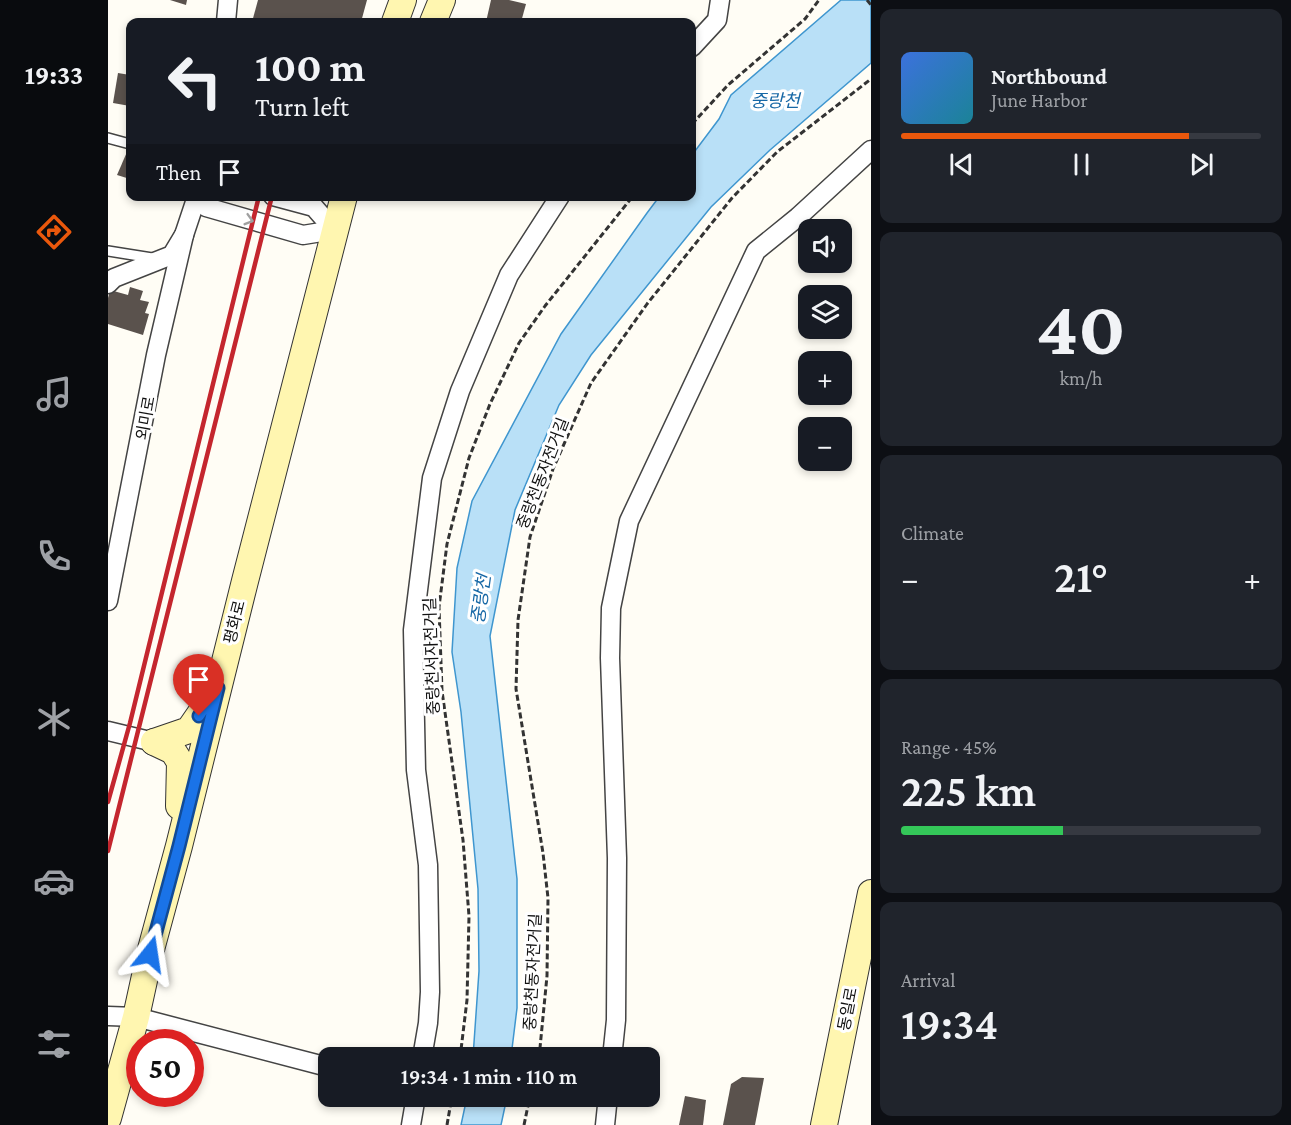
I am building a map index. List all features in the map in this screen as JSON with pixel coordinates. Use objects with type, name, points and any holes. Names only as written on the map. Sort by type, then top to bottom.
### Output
[{"type":"main road","points":[[396,18],[403,0]]},
{"type":"main road","points":[[435,18],[442,0]]},
{"type":"main road","name":"평화로","points":[[108,1118],[136,1017],[150,954],[343,201]]},
{"type":"main road","points":[[154,742],[189,730],[218,688]]},
{"type":"main road","points":[[154,742],[173,751],[180,762],[179,846]]},
{"type":"main road","name":"동일로","points":[[824,1125],[871,893]]},
{"type":"street","points":[[226,18],[228,0]]},
{"type":"street","points":[[696,43],[717,20],[720,0]]},
{"type":"street","points":[[613,1047],[616,1020],[617,858],[610,658],[611,608],[629,521],[756,251],[798,217],[871,150]]},
{"type":"street","points":[[108,284],[114,278],[167,259],[172,255],[184,235],[195,201]]},
{"type":"street","points":[[204,201],[206,207],[303,235],[334,230]]},
{"type":"street","points":[[292,201],[314,207],[334,230]]},
{"type":"street","points":[[424,1047],[430,992],[428,876],[416,770],[413,630],[432,478],[460,392],[509,275],[557,201]]},
{"type":"street","name":"외미로","points":[[108,601],[114,540],[184,235]]},
{"type":"street","points":[[108,731],[154,742]]},
{"type":"street","points":[[108,1016],[136,1017],[318,1064]]},
{"type":"street","points":[[411,1125],[414,1107]]},
{"type":"street","points":[[606,1125],[607,1107]]},
{"type":"lane","points":[[108,138],[126,143]]},
{"type":"lane","points":[[108,251],[142,258],[167,259]]},
{"type":"path","points":[[696,119],[728,85],[805,19],[819,0]]},
{"type":"path","points":[[867,0],[871,5]]},
{"type":"path","name":"중랑천동자전거길","points":[[539,1047],[547,976],[546,882],[516,689],[518,620],[530,537],[553,469],[591,382],[648,304],[722,211],[777,152],[871,79]]},
{"type":"path","name":"중랑천서자전거길","points":[[461,1047],[467,1000],[469,916],[463,840],[442,691],[439,607],[447,544],[469,458],[490,404],[519,343],[545,306],[629,201]]},
{"type":"path","points":[[447,1125],[450,1107]]},
{"type":"path","points":[[524,1125],[528,1107]]},
{"type":"water","name":"중랑천","points":[[841,0],[871,0],[871,63],[770,150],[711,207],[591,355],[559,405],[515,510],[490,636],[517,879],[517,1008],[512,1047],[474,1047],[479,971],[478,889],[461,712],[452,652],[457,568],[472,501],[561,334],[647,213],[656,201],[696,201],[696,150],[719,119],[731,95]]},
{"type":"water","points":[[465,1107],[505,1107],[501,1125],[461,1125]]},
{"type":"building","points":[[170,0],[187,0],[186,5]]},
{"type":"building","points":[[258,0],[367,0],[362,18],[253,18]]},
{"type":"building","points":[[491,0],[509,0],[526,4],[522,18],[487,18]]},
{"type":"building","points":[[118,73],[126,74],[126,105],[113,103]]},
{"type":"building","points":[[126,154],[126,178],[117,175]]},
{"type":"building","points":[[130,287],[143,291],[140,300],[149,302],[145,313],[149,314],[143,335],[108,324],[110,290],[128,295]]},
{"type":"building","points":[[742,1077],[764,1078],[755,1125],[723,1125],[731,1084]]},
{"type":"building","points":[[685,1096],[706,1100],[703,1125],[679,1125]]},
{"type":"railway","points":[[108,802],[130,723],[258,201]]},
{"type":"railway","points":[[108,851],[271,201]]},
{"type":"route","points":[[150,954],[218,688],[199,716]]}]
